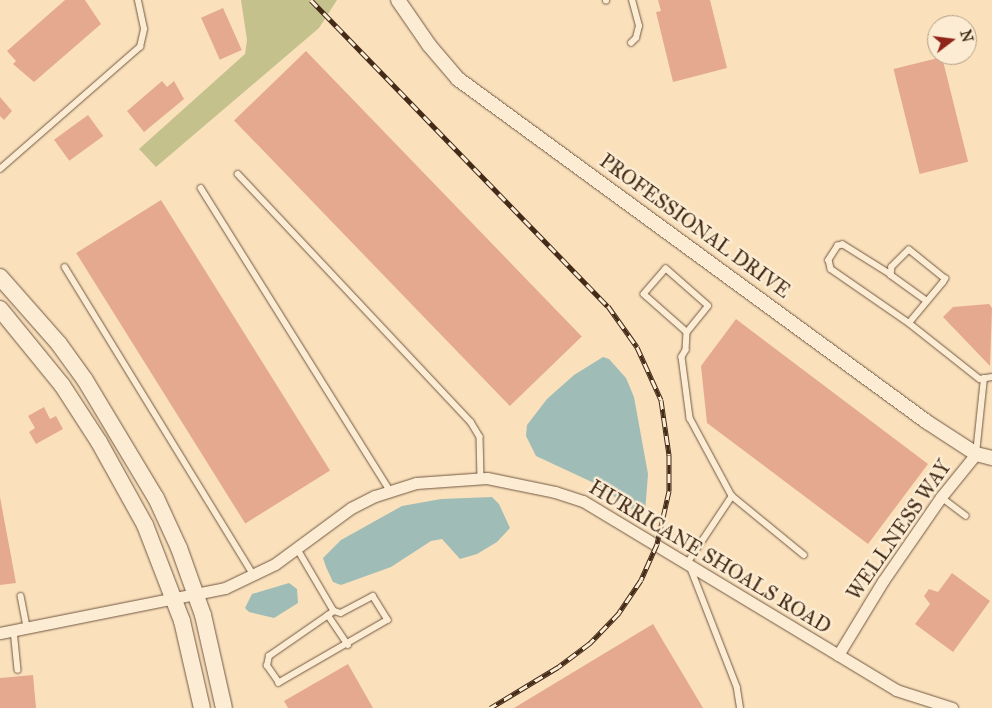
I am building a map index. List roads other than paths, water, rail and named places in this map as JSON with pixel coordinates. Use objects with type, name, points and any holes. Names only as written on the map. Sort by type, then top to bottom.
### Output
[{"type":"main road","points":[[0,277],[59,344],[110,418],[156,498],[196,595],[211,643],[224,708]]},
{"type":"main road","points":[[0,309],[62,386],[99,442],[145,525],[175,600],[202,708]]},
{"type":"street","name":"PROFESSIONAL DRIVE","points":[[398,0],[458,79],[927,422],[976,454],[992,458]]},
{"type":"street","points":[[410,0],[418,28]]},
{"type":"street","name":"WELLNESS WAY","points":[[838,655],[884,580],[941,497],[976,454]]},
{"type":"street","name":"HURRICANE SHOALS ROAD","points":[[0,634],[196,595],[254,576],[298,548],[351,508],[390,490],[416,483],[481,478],[546,489],[583,501],[688,562],[838,655],[909,696],[952,708]]},
{"type":"lane","points":[[0,169],[140,46],[144,29],[138,0]]},
{"type":"lane","points":[[631,43],[636,38],[640,26],[632,0]]},
{"type":"lane","points":[[238,174],[471,422],[480,438],[481,478]]},
{"type":"lane","points":[[201,188],[390,490]]},
{"type":"lane","points":[[927,301],[891,275],[843,245],[838,246],[829,260],[831,269],[908,323],[980,379],[992,377]]},
{"type":"lane","points":[[891,275],[892,267],[905,252],[914,252],[944,276],[943,282],[908,323]]},
{"type":"lane","points":[[65,268],[254,576]]},
{"type":"lane","points":[[687,332],[644,294],[666,269],[708,306],[687,332],[686,350],[682,357],[690,418],[732,496],[804,555]]},
{"type":"lane","points":[[976,454],[984,378]]},
{"type":"lane","points":[[732,496],[688,562],[737,688],[740,708]]},
{"type":"lane","points":[[941,497],[966,516]]},
{"type":"lane","points":[[298,548],[348,645]]},
{"type":"lane","points":[[22,596],[27,628]]},
{"type":"lane","points":[[373,596],[387,617],[387,623],[284,683],[279,683],[266,661],[269,656],[331,613],[341,613],[373,596]]},
{"type":"lane","points":[[14,630],[18,670]]},
{"type":"water","points":[[603,357],[609,359],[626,378],[634,397],[648,474],[645,513],[632,509],[594,483],[536,456],[526,436],[527,425],[547,399],[574,375]]},
{"type":"water","points":[[492,497],[499,504],[510,528],[497,542],[477,554],[460,559],[442,539],[431,541],[391,567],[341,585],[333,582],[323,558],[341,540],[402,506],[441,499]]},
{"type":"water","points":[[289,583],[297,589],[298,603],[274,618],[249,612],[245,608],[252,594]]},
{"type":"railway","points":[[311,0],[608,306],[637,347],[661,400],[669,455],[669,491],[657,544],[641,580],[619,613],[590,643],[558,667],[490,708]]}]
